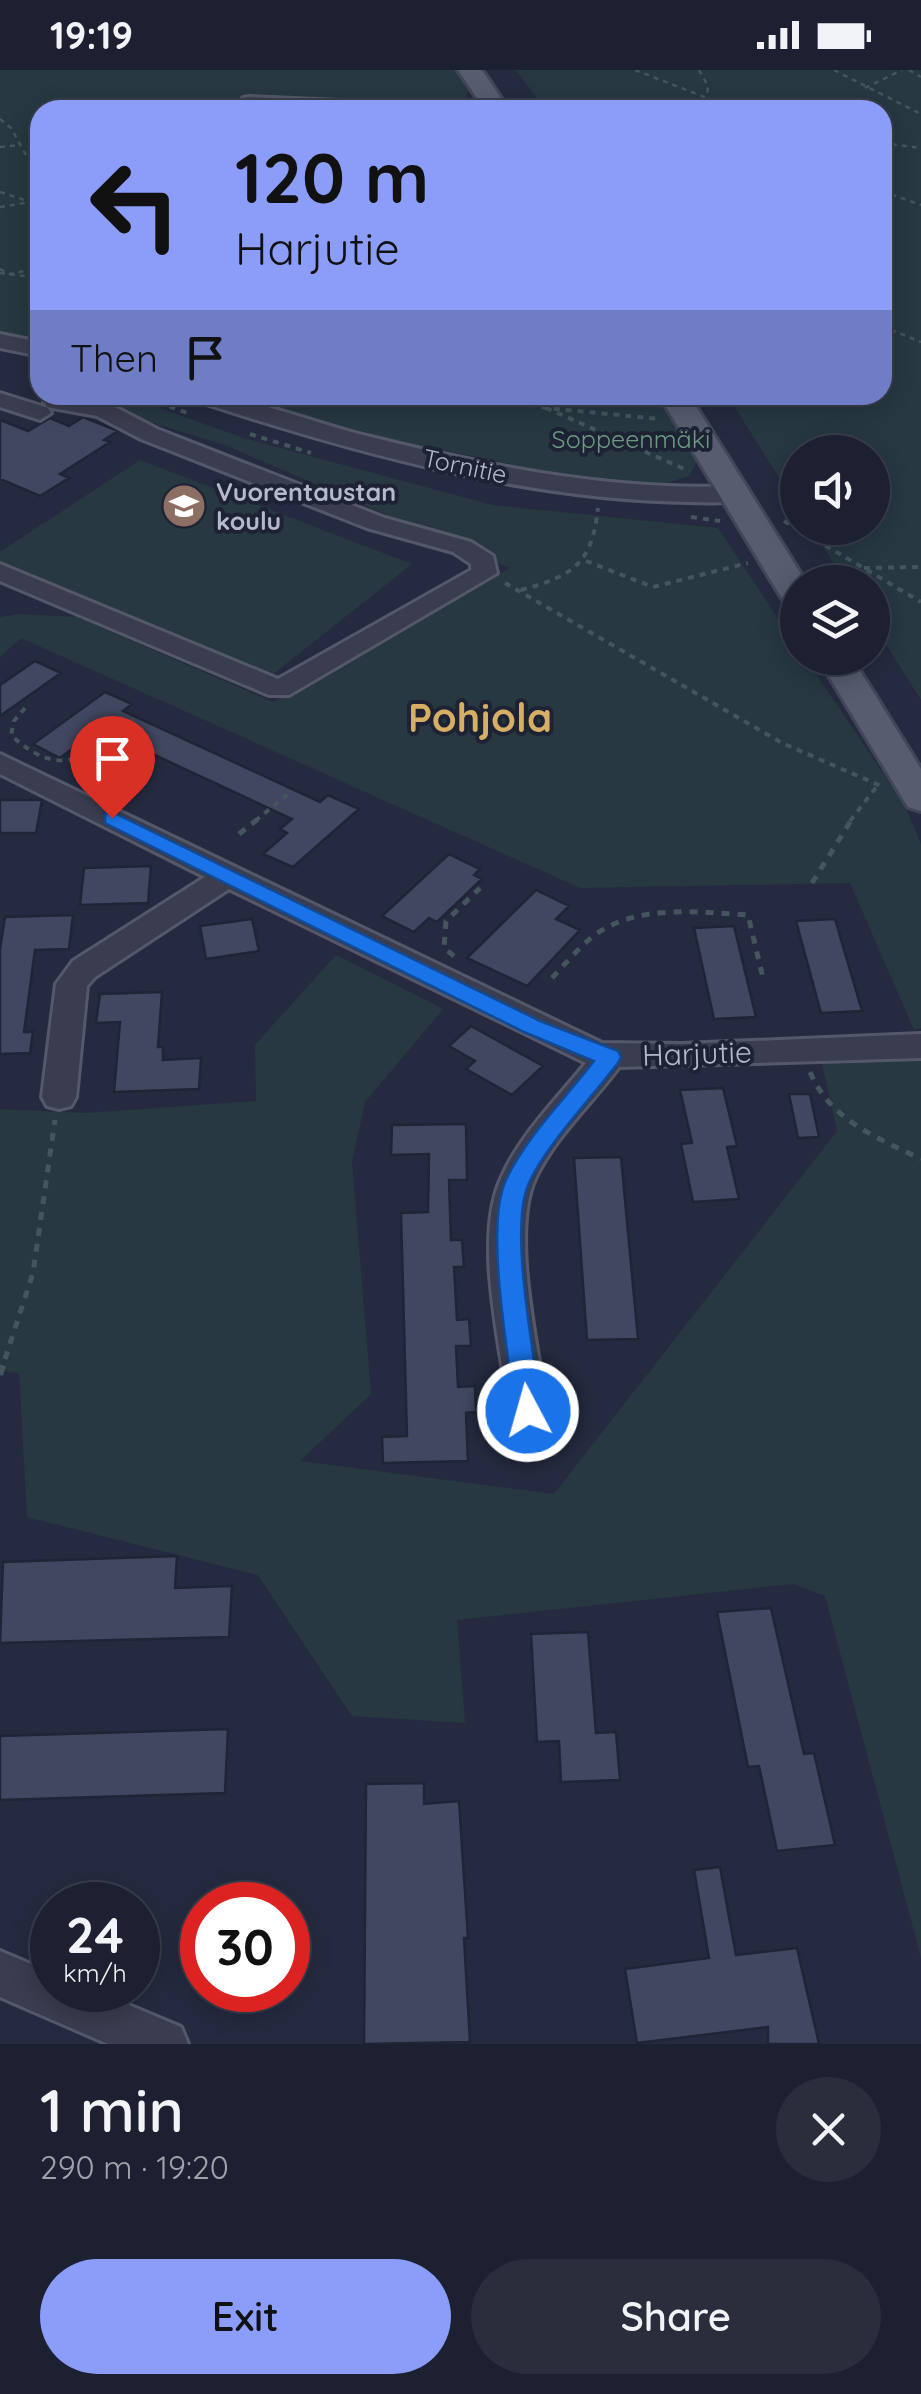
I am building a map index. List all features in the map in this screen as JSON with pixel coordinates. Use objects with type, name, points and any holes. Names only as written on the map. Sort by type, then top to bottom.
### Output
[{"type":"main road","points":[[470,70],[491,100]]},
{"type":"main road","points":[[682,408],[780,567]]},
{"type":"main road","points":[[845,675],[920,798]]},
{"type":"street","points":[[0,341],[30,348]]},
{"type":"street","points":[[0,400],[30,404]]},
{"type":"street","points":[[0,572],[279,689],[484,573],[484,561],[462,547],[376,523],[149,434],[131,420],[95,407],[34,405]]},
{"type":"street","name":"Tornitie","points":[[234,405],[334,436],[546,483],[644,496],[735,493]]},
{"type":"street","name":"Harjutie","points":[[1,764],[554,1038],[610,1057],[921,1046]]},
{"type":"street","points":[[59,1097],[72,984],[84,969],[228,876]]},
{"type":"street","points":[[528,1411],[511,1262],[510,1205],[517,1182],[534,1156],[610,1057]]},
{"type":"street","points":[[0,1974],[164,2044]]},
{"type":"path","points":[[635,70],[715,100]]},
{"type":"path","points":[[699,70],[708,86],[706,96]]},
{"type":"path","points":[[834,70],[890,100]]},
{"type":"path","points":[[864,88],[902,70]]},
{"type":"path","points":[[909,70],[921,77]]},
{"type":"path","points":[[892,101],[921,114]]},
{"type":"path","points":[[0,120],[30,162]]},
{"type":"path","points":[[892,144],[921,148]]},
{"type":"path","points":[[0,148],[20,145]]},
{"type":"path","points":[[0,192],[28,202]]},
{"type":"path","points":[[892,195],[921,205]]},
{"type":"path","points":[[0,207],[28,202]]},
{"type":"path","points":[[9,274],[30,270]]},
{"type":"path","points":[[0,271],[30,277]]},
{"type":"path","points":[[892,330],[921,342]]},
{"type":"path","points":[[534,405],[684,468]]},
{"type":"path","points":[[546,408],[682,408]]},
{"type":"path","points":[[520,590],[558,581],[586,560],[596,536],[598,508]]},
{"type":"path","points":[[776,516],[858,565]]},
{"type":"path","points":[[586,560],[653,588],[751,562]]},
{"type":"path","points":[[890,568],[921,567]]},
{"type":"path","points":[[484,573],[576,619],[626,655],[786,746],[878,785],[920,798]]},
{"type":"path","points":[[890,584],[921,602]]},
{"type":"path","points":[[25,708],[14,721],[11,734],[19,744],[63,765],[86,760],[135,718]]},
{"type":"path","points":[[812,883],[833,844],[878,785]]},
{"type":"path","points":[[239,834],[292,791]]},
{"type":"path","points":[[466,966],[444,948],[446,921],[480,888]]},
{"type":"path","points":[[552,978],[600,932],[635,916],[680,911],[748,915],[762,978]]},
{"type":"path","points":[[796,1050],[823,1103],[856,1126],[921,1158]]},
{"type":"path","points":[[0,1375],[32,1272],[59,1097]]},
{"type":"green space","points":[[0,70],[458,70],[470,81],[466,100],[30,100],[30,339],[0,333]]},
{"type":"green space","points":[[516,70],[921,70],[921,700],[890,651],[890,565],[835,565],[822,545],[890,545],[890,435],[780,435],[780,479],[733,405],[892,405],[892,100],[538,100]]},
{"type":"green space","points":[[95,405],[151,405],[244,438],[492,505],[718,528],[780,621],[780,675],[817,675],[904,804],[921,844],[921,1028],[914,1030],[850,883],[580,888],[21,638],[0,657],[0,617],[77,617],[273,702],[510,568],[225,445]]},
{"type":"green space","name":"Soppeenmäki","points":[[268,405],[666,405],[698,460],[689,476],[658,486],[599,482],[393,440]]},
{"type":"green space","points":[[140,460],[412,564],[267,679],[0,566],[0,552]]},
{"type":"green space","points":[[336,955],[443,1009],[365,1102],[352,1162],[371,1394],[300,1461],[554,1494],[837,1131],[821,1059],[921,1058],[921,1958],[825,1596],[793,1584],[457,1620],[465,1723],[352,1716],[258,1575],[27,1517],[19,1373],[0,1371],[0,1109],[85,1113],[256,1101],[255,1045]]},
{"type":"building","points":[[83,417],[118,431],[104,440],[110,442],[60,474],[69,478],[40,496],[0,479],[0,420],[28,431],[50,418],[69,426]]},
{"type":"building","points":[[35,661],[61,673],[0,716],[0,685]]},
{"type":"building","points":[[105,692],[132,704],[123,711],[320,802],[328,795],[359,809],[293,867],[263,854],[287,833],[280,829],[292,819],[99,729],[60,758],[33,744]]},
{"type":"building","points":[[0,800],[42,800],[36,833],[0,833]]},
{"type":"building","points":[[449,854],[480,869],[474,875],[482,879],[437,922],[429,918],[414,932],[382,916]]},
{"type":"building","points":[[151,866],[148,903],[80,905],[84,868]]},
{"type":"building","points":[[536,890],[569,906],[556,919],[580,930],[527,986],[467,958]]},
{"type":"building","points":[[73,915],[69,949],[35,950],[24,1032],[33,1032],[30,1053],[0,1054],[0,949],[5,917]]},
{"type":"building","points":[[252,919],[259,951],[206,959],[200,926]]},
{"type":"building","points":[[835,919],[862,1011],[821,1013],[796,921]]},
{"type":"building","points":[[734,926],[756,1017],[714,1019],[694,928]]},
{"type":"building","points":[[162,992],[158,1047],[163,1047],[163,1060],[201,1058],[199,1089],[114,1092],[120,1022],[96,1023],[100,994]]},
{"type":"building","points":[[471,1026],[543,1066],[512,1095],[466,1069],[475,1061],[449,1046]]},
{"type":"building","points":[[723,1088],[737,1146],[727,1147],[739,1199],[693,1202],[681,1144],[692,1143],[680,1090]]},
{"type":"building","points":[[789,1094],[810,1094],[819,1137],[798,1138]]},
{"type":"building","points":[[466,1124],[467,1180],[449,1180],[451,1240],[462,1240],[464,1267],[454,1267],[457,1320],[469,1319],[471,1346],[456,1346],[458,1387],[475,1386],[476,1412],[466,1413],[468,1461],[383,1463],[382,1437],[407,1436],[401,1213],[428,1212],[429,1154],[391,1155],[392,1125]]},
{"type":"building","points":[[621,1157],[638,1339],[587,1340],[574,1158]]},
{"type":"building","points":[[177,1556],[175,1588],[232,1586],[229,1637],[0,1643],[3,1562]]},
{"type":"building","points":[[771,1608],[804,1754],[814,1753],[835,1845],[777,1851],[759,1766],[748,1767],[717,1612]]},
{"type":"building","points":[[588,1632],[596,1733],[616,1732],[620,1780],[561,1782],[559,1741],[537,1742],[531,1634]]},
{"type":"building","points":[[228,1729],[225,1793],[0,1800],[0,1736]]},
{"type":"building","points":[[424,1783],[424,1804],[459,1801],[470,2042],[364,2044],[366,1784]]},
{"type":"building","points":[[720,1867],[736,1955],[797,1948],[819,2044],[768,2044],[768,2027],[637,2043],[625,1969],[709,1958],[694,1870]]},
{"type":"place","name":"Vuorentaustan koulu","points":[[184,506]]},
{"type":"district","name":"Pohjola","points":[[480,718]]},
{"type":"route","points":[[112,818],[532,1027],[587,1052],[610,1057],[534,1156],[517,1182],[510,1205],[511,1262],[528,1411]]}]
